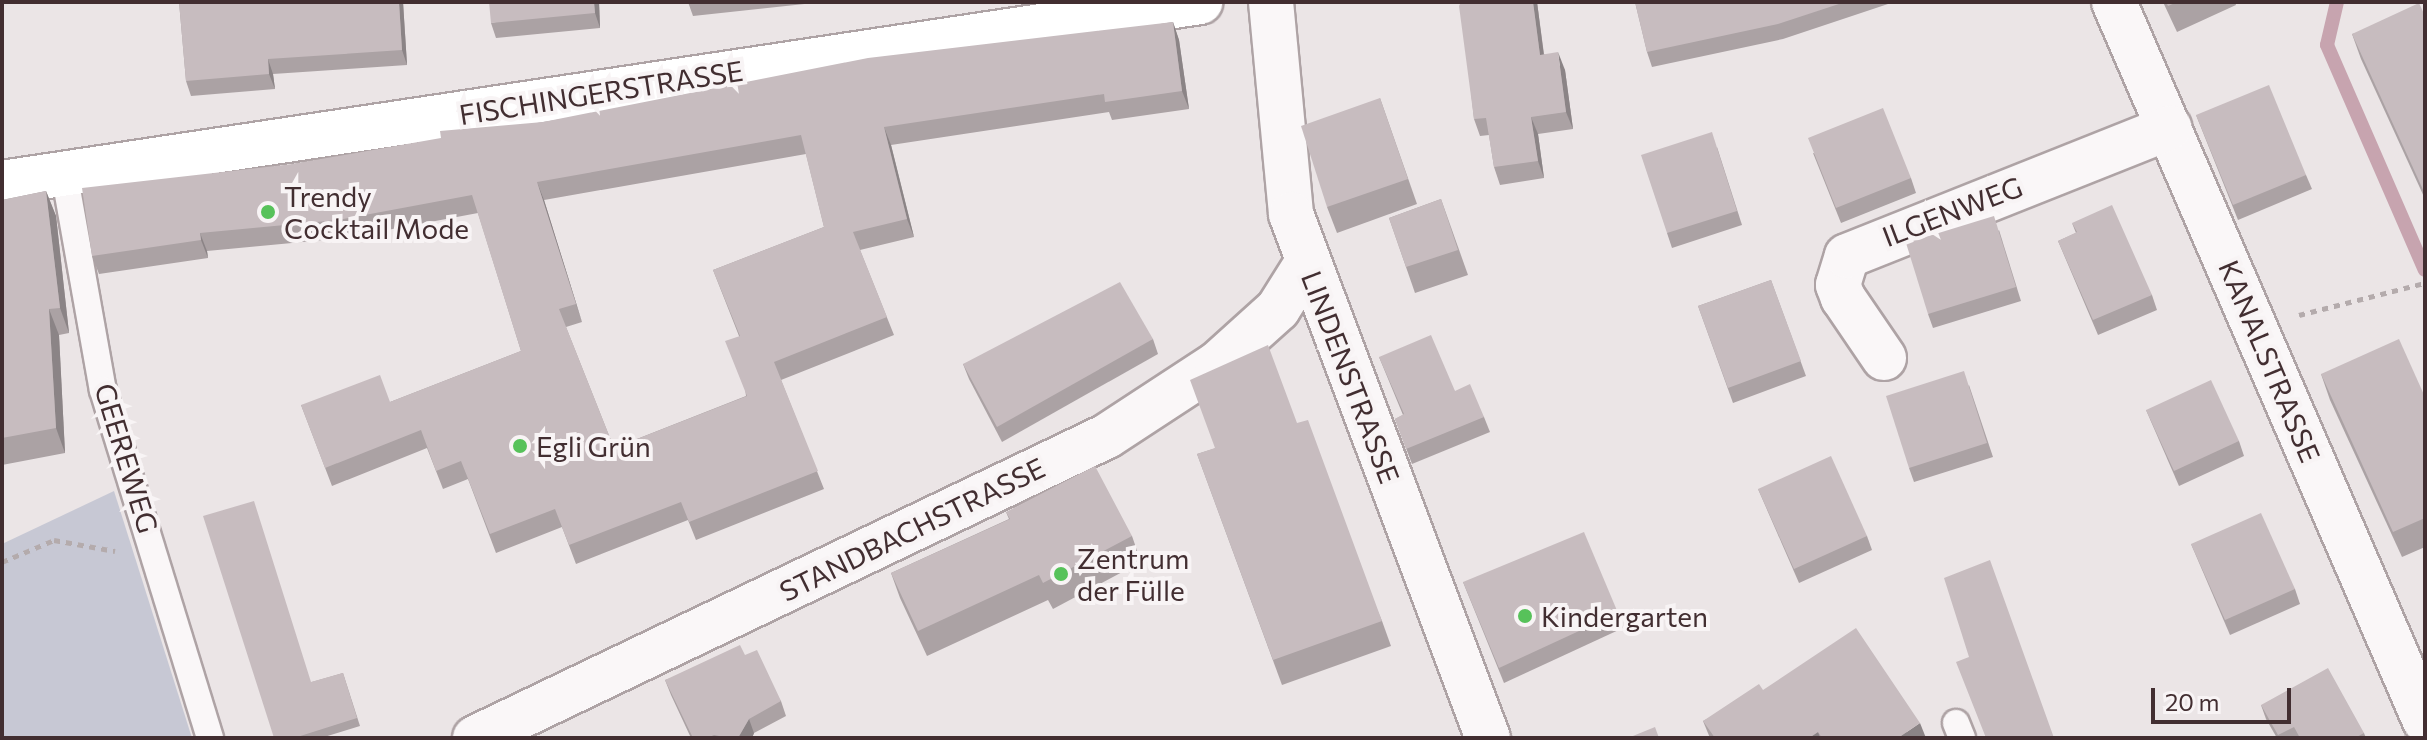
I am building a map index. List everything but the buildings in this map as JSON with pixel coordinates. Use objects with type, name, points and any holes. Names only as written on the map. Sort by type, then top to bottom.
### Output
[{"type":"main road","name":"FISCHINGERSTRASSE","points":[[2,183],[1200,2]]},
{"type":"street","name":"LINDENSTRASSE","points":[[1271,2],[1289,199],[1307,263],[1488,738]]},
{"type":"street","name":"KANALSTRASSE","points":[[2114,2],[2425,721]]},
{"type":"street","name":"ILGENWEG","points":[[1884,358],[1838,285],[1847,256],[2169,128]]},
{"type":"street","name":"STANDBACHSTRASSE","points":[[475,738],[1107,436],[1217,364],[1278,309],[1307,263]]},
{"type":"lane","name":"GEEREWEG","points":[[64,172],[103,390],[210,738]]},
{"type":"path","points":[[2257,333],[2336,303],[2422,285]]},
{"type":"path","points":[[2,562],[54,540],[119,551],[165,584]]},
{"type":"shaded area","points":[[114,491],[192,738],[2,738],[2,544]]},
{"type":"waterway","points":[[2337,2],[2327,45],[2425,270]]},
{"type":"place","name":"Trendy Cocktail Mode","points":[[268,212]]},
{"type":"place","name":"Egli Grün","points":[[520,446]]},
{"type":"place","name":"Zentrum der Fülle","points":[[1061,574]]},
{"type":"place","name":"Kindergarten","points":[[1525,616]]}]
